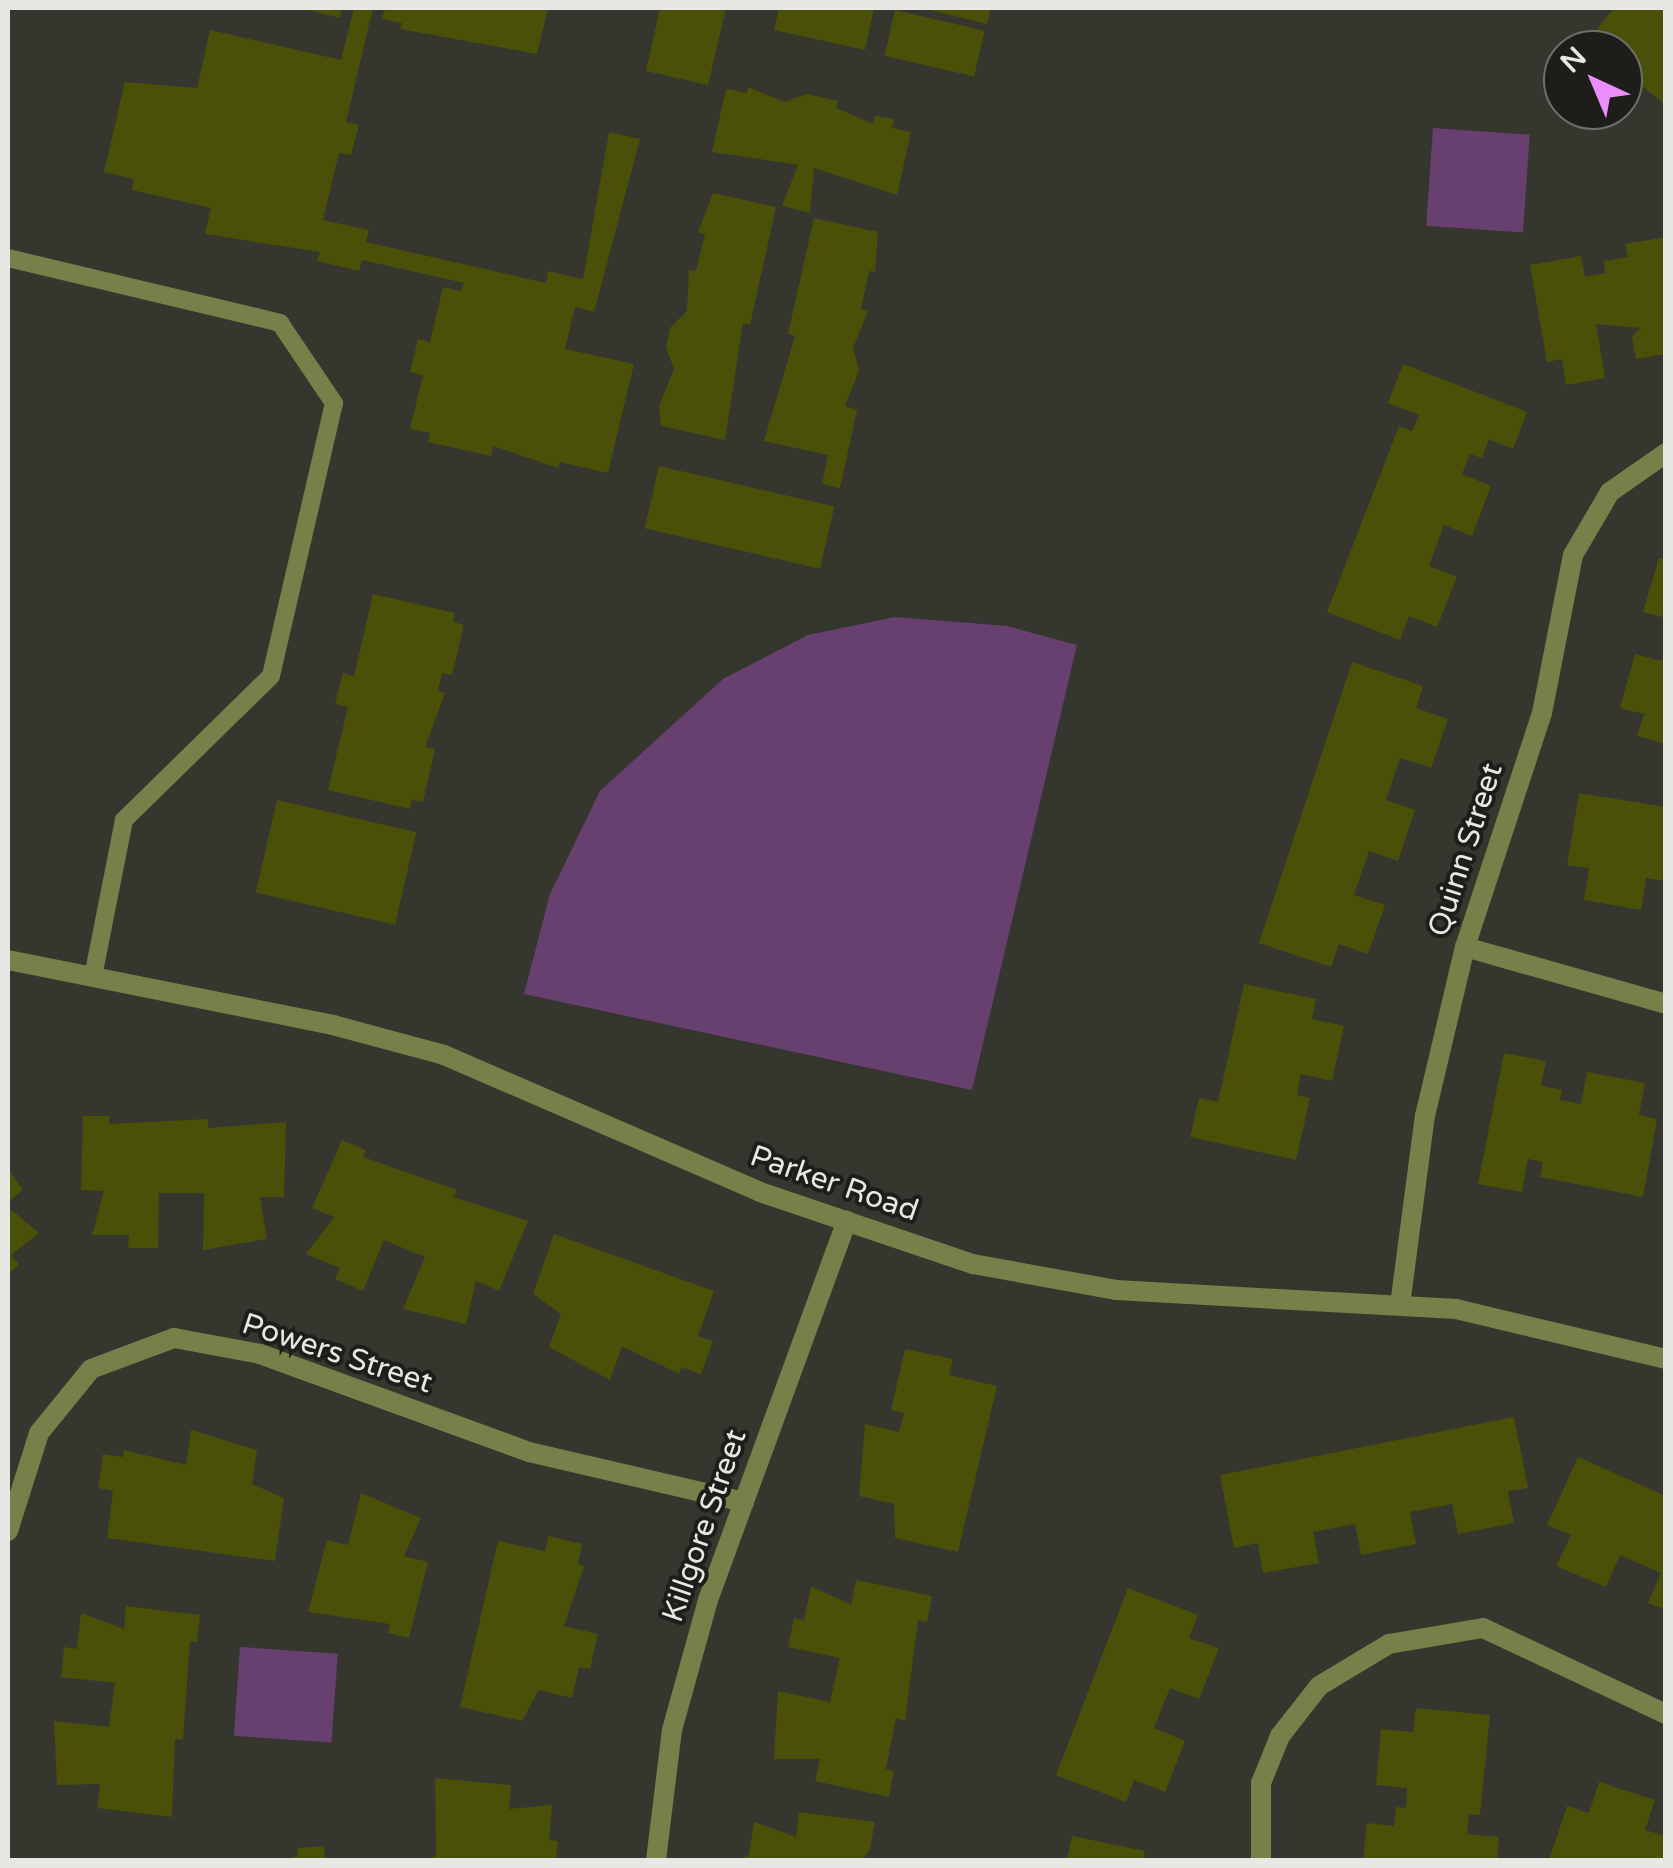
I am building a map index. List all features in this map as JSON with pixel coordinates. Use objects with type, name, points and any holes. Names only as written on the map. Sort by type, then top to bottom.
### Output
[{"type":"street","name":"Quinn Street","points":[[1400,1305],[1424,1116],[1465,946],[1542,713],[1573,555],[1610,492],[1666,453]]},
{"type":"street","points":[[1465,946],[1666,1004]]},
{"type":"street","name":"Parker Road","points":[[8,960],[444,1055],[760,1192],[973,1264],[1116,1290],[1400,1305],[1475,1313],[1666,1359]]},
{"type":"street","name":"Killgore Street","points":[[656,1860],[672,1730],[744,1502],[847,1221]]},
{"type":"street","name":"Powers Street","points":[[8,1532],[39,1433],[91,1369],[174,1338],[260,1354],[529,1452],[744,1502]]},
{"type":"street","points":[[1261,1860],[1262,1783],[1280,1736],[1319,1686],[1388,1644],[1482,1628],[1666,1714]]},
{"type":"lane","points":[[8,258],[280,324],[334,403],[271,676],[124,820],[93,977]]},
{"type":"shaded area","points":[[1433,128],[1530,135],[1523,233],[1426,226]]},
{"type":"shaded area","points":[[895,617],[1007,626],[1077,645],[972,1090],[524,994],[550,894],[600,791],[723,679],[808,635]]},
{"type":"shaded area","points":[[240,1647],[338,1654],[332,1743],[234,1736]]},
{"type":"building","points":[[301,8],[342,8],[340,18]]},
{"type":"building","points":[[354,8],[373,8],[346,122],[359,125],[351,155],[339,153],[323,220],[369,230],[366,242],[546,283],[548,271],[583,279],[609,132],[640,139],[594,312],[575,307],[565,349],[634,364],[608,473],[560,462],[558,468],[493,446],[491,456],[428,442],[430,433],[410,429],[423,375],[410,372],[418,339],[430,342],[443,287],[461,291],[464,283],[362,260],[359,271],[317,261],[320,252],[205,234],[211,208],[132,190],[134,179],[104,172],[125,82],[197,88],[210,30],[341,60]]},
{"type":"building","points":[[385,8],[548,8],[537,54],[400,29],[402,23],[382,19]]},
{"type":"building","points":[[660,8],[726,8],[708,85],[646,71]]},
{"type":"building","points":[[779,8],[874,8],[865,50],[774,30]]},
{"type":"building","points":[[921,8],[991,8],[987,24]]},
{"type":"building","points":[[1614,8],[1666,8],[1666,105],[1643,87],[1643,30],[1596,30]]},
{"type":"building","points":[[895,10],[985,31],[974,76],[884,56]]},
{"type":"building","points":[[748,87],[784,102],[807,94],[838,101],[836,108],[873,124],[875,116],[894,119],[892,128],[911,132],[897,195],[814,168],[810,213],[782,206],[798,165],[712,152],[726,89],[747,93]]},
{"type":"building","points":[[713,193],[776,207],[750,325],[743,323],[725,440],[661,426],[659,406],[674,369],[666,347],[670,328],[687,311],[689,270],[696,271],[705,234],[698,232]]},
{"type":"building","points":[[814,218],[878,232],[875,272],[869,271],[861,309],[868,311],[853,348],[859,371],[845,406],[857,410],[840,488],[822,484],[828,455],[764,441],[795,336],[788,334]]},
{"type":"building","points":[[1666,237],[1666,354],[1636,359],[1632,336],[1641,328],[1596,324],[1605,378],[1566,385],[1562,359],[1547,362],[1530,265],[1581,256],[1585,277],[1605,273],[1604,261],[1628,257],[1625,244]]},
{"type":"building","points":[[1403,364],[1527,412],[1513,449],[1489,439],[1482,458],[1470,454],[1462,474],[1491,486],[1472,536],[1444,525],[1429,566],[1457,577],[1437,627],[1409,616],[1400,640],[1327,612],[1399,426],[1412,431],[1419,415],[1388,403]]},
{"type":"building","points":[[659,466],[834,506],[820,569],[645,528]]},
{"type":"building","points":[[1659,558],[1666,559],[1666,618],[1643,612]]},
{"type":"building","points":[[373,594],[455,613],[453,622],[464,625],[452,675],[442,673],[438,691],[445,693],[425,747],[435,749],[423,802],[412,799],[410,809],[328,790],[348,707],[335,704],[343,673],[354,676]]},
{"type":"building","points":[[1635,654],[1666,662],[1666,744],[1637,736],[1644,714],[1620,708]]},
{"type":"building","points":[[1352,662],[1423,686],[1416,708],[1448,719],[1431,768],[1400,758],[1386,800],[1415,810],[1398,861],[1369,851],[1354,895],[1385,905],[1368,954],[1339,944],[1331,967],[1259,943]]},
{"type":"building","points":[[1579,793],[1666,807],[1666,881],[1646,878],[1641,910],[1584,900],[1589,868],[1567,865]]},
{"type":"building","points":[[277,800],[416,832],[395,925],[256,893]]},
{"type":"building","points":[[1244,984],[1316,999],[1312,1019],[1344,1026],[1332,1081],[1301,1074],[1297,1095],[1310,1098],[1296,1160],[1190,1137],[1199,1098],[1218,1102]]},
{"type":"building","points":[[1504,1053],[1546,1061],[1541,1086],[1562,1090],[1560,1100],[1581,1104],[1587,1072],[1645,1083],[1639,1115],[1657,1119],[1643,1197],[1540,1177],[1543,1162],[1528,1159],[1522,1192],[1478,1184]]},
{"type":"building","points":[[83,1116],[109,1116],[109,1124],[208,1119],[208,1128],[286,1122],[284,1197],[260,1197],[267,1239],[203,1250],[204,1193],[159,1193],[158,1248],[128,1248],[129,1235],[92,1235],[104,1191],[81,1190]]},
{"type":"building","points":[[342,1140],[366,1150],[363,1157],[457,1190],[453,1197],[528,1221],[499,1291],[476,1281],[466,1324],[403,1309],[425,1257],[384,1240],[363,1291],[335,1279],[340,1268],[306,1254],[334,1217],[312,1208]]},
{"type":"building","points":[[8,1169],[23,1190],[8,1202]]},
{"type":"building","points":[[8,1207],[39,1233],[11,1255],[19,1265],[8,1274]]},
{"type":"building","points":[[554,1234],[714,1291],[698,1336],[713,1341],[701,1374],[681,1367],[679,1374],[622,1346],[610,1380],[549,1347],[561,1314],[533,1294]]},
{"type":"building","points":[[905,1349],[953,1359],[949,1375],[997,1386],[958,1552],[895,1538],[894,1504],[859,1496],[865,1424],[899,1432],[904,1413],[891,1410]]},
{"type":"building","points":[[1514,1417],[1528,1488],[1508,1491],[1514,1523],[1458,1534],[1452,1504],[1410,1512],[1416,1544],[1361,1555],[1355,1524],[1313,1532],[1319,1563],[1263,1573],[1258,1543],[1234,1548],[1220,1475]]},
{"type":"building","points":[[191,1430],[257,1450],[252,1484],[284,1498],[275,1561],[107,1538],[113,1491],[98,1488],[103,1454],[123,1457],[124,1450],[186,1465]]},
{"type":"building","points":[[1578,1457],[1666,1496],[1666,1610],[1648,1603],[1661,1573],[1620,1555],[1606,1587],[1556,1566],[1571,1535],[1547,1525]]},
{"type":"building","points":[[361,1493],[421,1518],[404,1556],[428,1562],[409,1638],[388,1633],[390,1624],[308,1612],[327,1540],[348,1545]]},
{"type":"building","points":[[548,1536],[582,1544],[578,1564],[584,1566],[564,1626],[598,1634],[590,1669],[579,1667],[572,1698],[539,1690],[522,1721],[460,1707],[498,1541],[545,1551]]},
{"type":"building","points":[[856,1580],[932,1596],[927,1622],[918,1620],[905,1721],[896,1718],[886,1769],[894,1771],[889,1797],[815,1781],[820,1759],[774,1759],[778,1691],[830,1702],[840,1658],[788,1647],[794,1618],[804,1620],[811,1586],[851,1605]]},
{"type":"building","points":[[1128,1588],[1198,1615],[1189,1638],[1219,1648],[1199,1699],[1170,1688],[1154,1728],[1185,1741],[1165,1792],[1134,1780],[1126,1802],[1056,1775]]},
{"type":"building","points":[[126,1606],[200,1615],[197,1642],[190,1641],[183,1740],[175,1739],[172,1817],[97,1808],[100,1784],[57,1785],[54,1721],[109,1727],[115,1683],[61,1677],[64,1647],[77,1649],[81,1613],[124,1629]]},
{"type":"building","points":[[1416,1708],[1490,1715],[1480,1815],[1469,1814],[1467,1834],[1499,1837],[1497,1860],[1363,1860],[1367,1823],[1394,1826],[1396,1807],[1406,1808],[1407,1788],[1376,1785],[1381,1729],[1413,1732]]},
{"type":"building","points":[[435,1778],[511,1785],[509,1809],[552,1805],[549,1840],[558,1841],[556,1860],[424,1860],[436,1856]]},
{"type":"building","points":[[1599,1782],[1655,1800],[1645,1830],[1666,1836],[1666,1860],[1549,1860],[1567,1806],[1589,1813]]},
{"type":"building","points":[[799,1812],[875,1822],[870,1850],[862,1860],[738,1860],[749,1855],[754,1822],[796,1837]]},
{"type":"building","points":[[1072,1836],[1145,1851],[1143,1860],[1067,1860]]},
{"type":"building","points":[[324,1846],[325,1860],[281,1860],[298,1856],[297,1848]]}]
